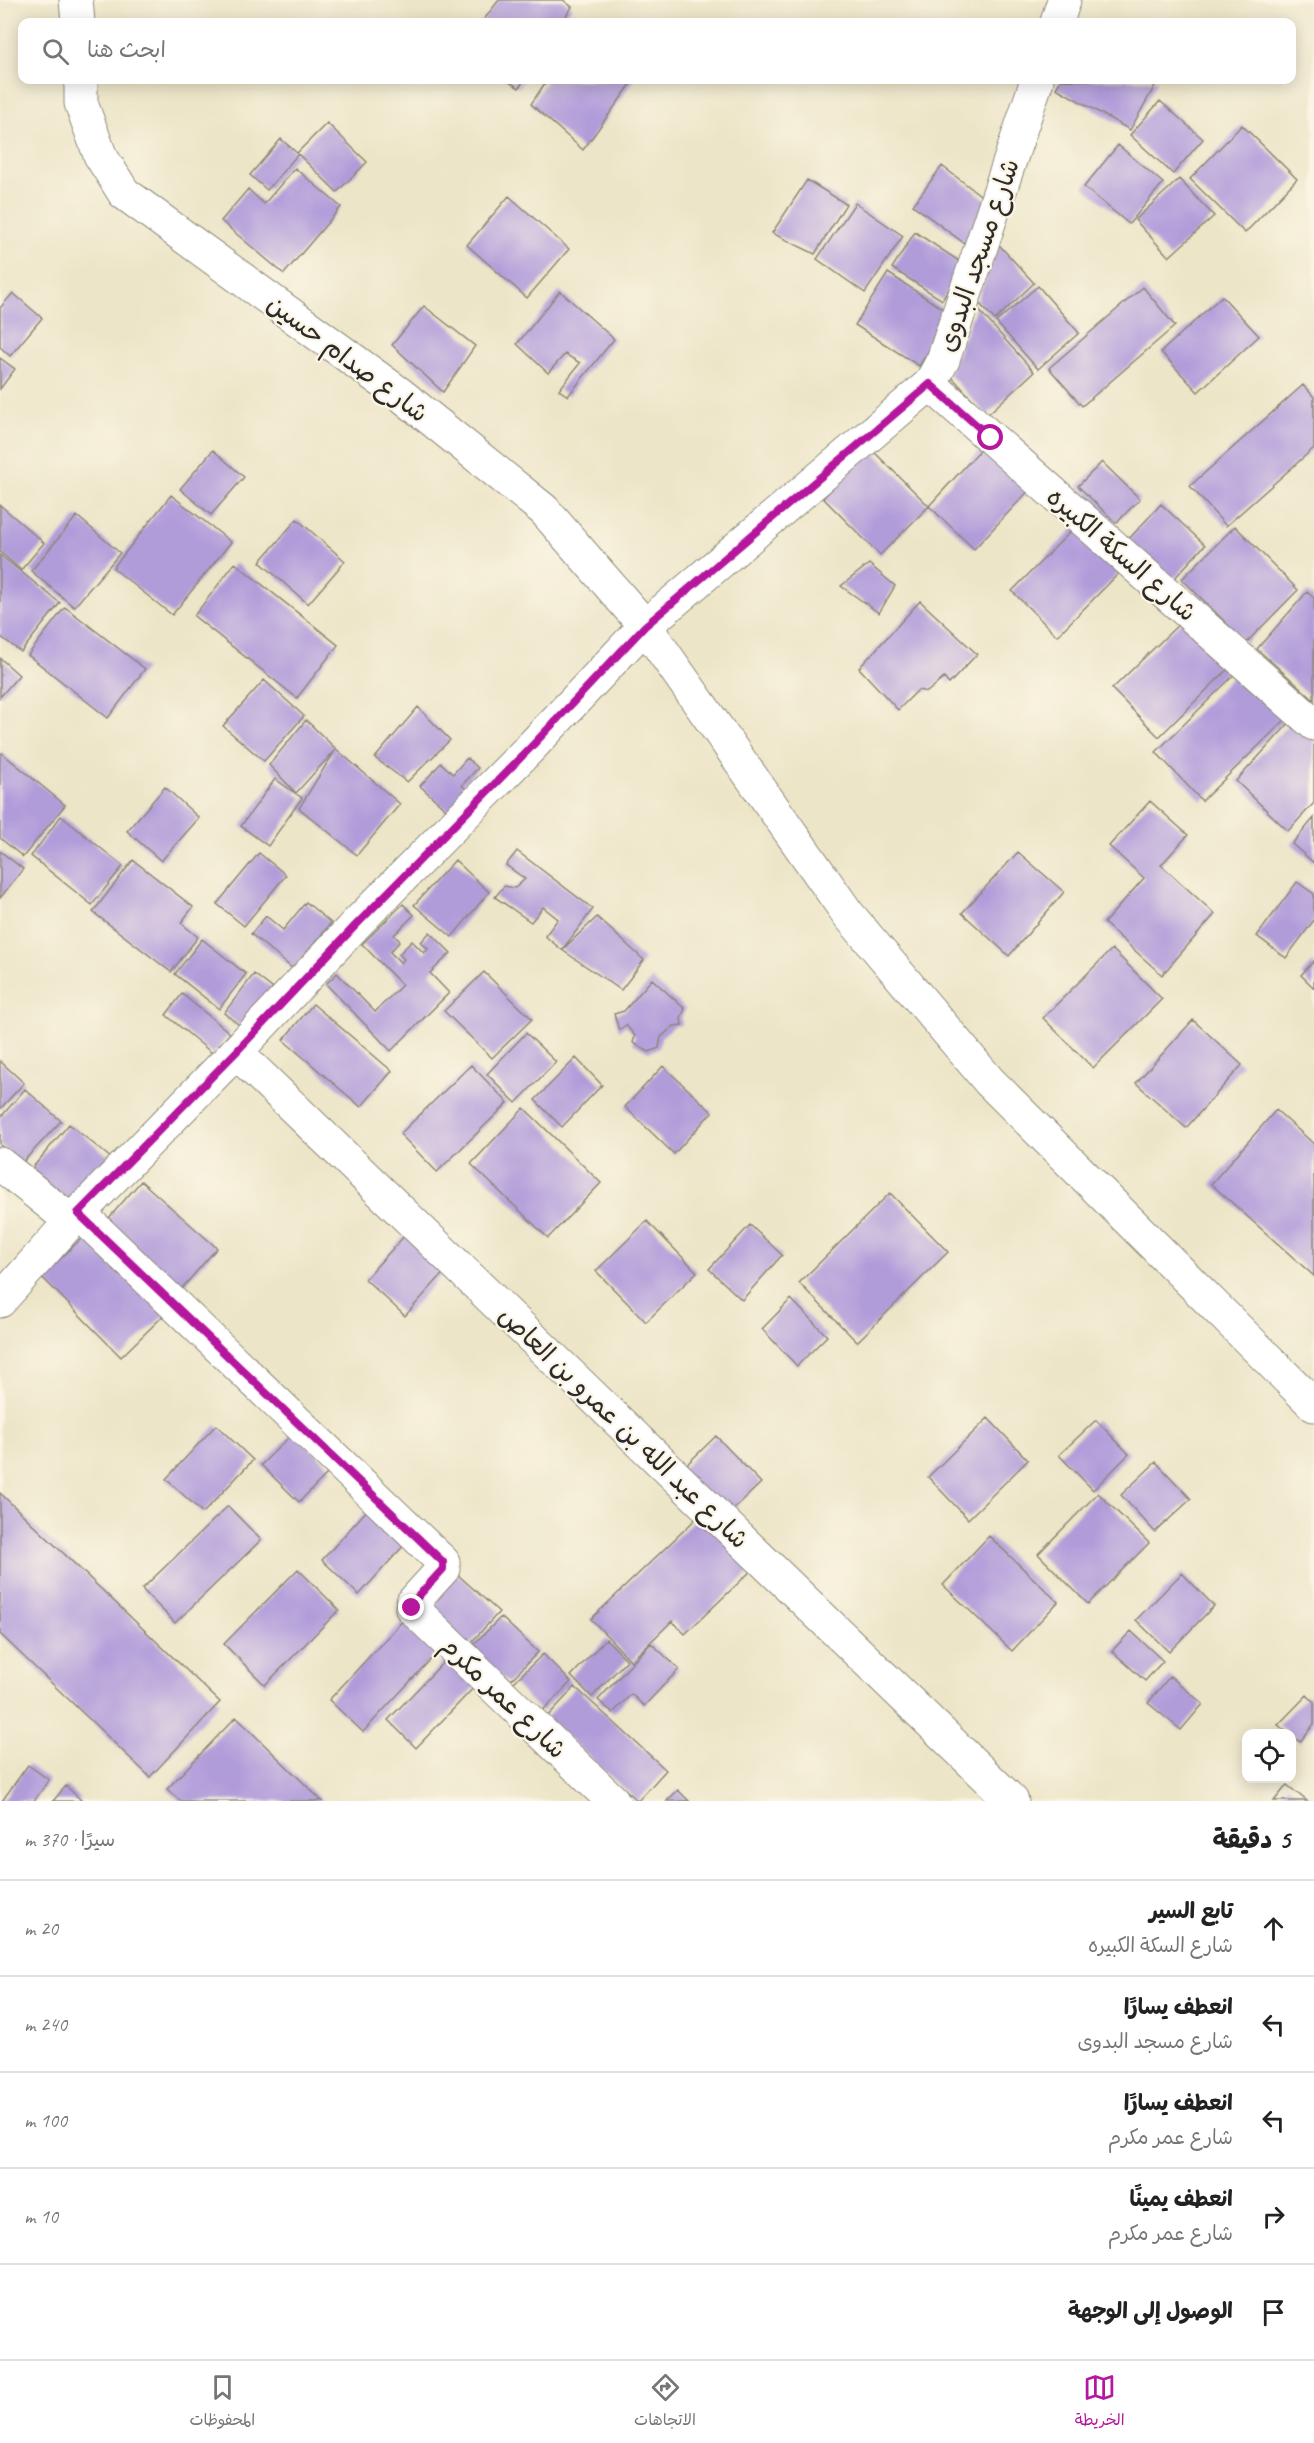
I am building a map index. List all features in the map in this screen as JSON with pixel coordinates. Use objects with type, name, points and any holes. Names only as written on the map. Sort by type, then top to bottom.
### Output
[{"type":"street","points":[[76,0],[78,18]]},
{"type":"street","points":[[1058,18],[1064,0]]},
{"type":"street","name":"شارع صدام حسين","points":[[81,84],[81,103],[100,155],[124,193],[400,394],[544,510],[645,626],[848,914],[989,1081],[1314,1405]]},
{"type":"street","name":"شارع مسجد البدوى","points":[[0,1300],[75,1217],[531,747],[645,626],[930,384],[943,360],[1036,84]]},
{"type":"street","name":"شارع السكة الكبيره","points":[[930,384],[1314,724]]},
{"type":"street","name":"شارع عبد الله بن عمرو بن العاص","points":[[236,1052],[1012,1801]]},
{"type":"street","points":[[0,1164],[75,1217]]},
{"type":"street","name":"شارع عمر مكرم","points":[[75,1217],[443,1562],[443,1569],[413,1602],[412,1608],[613,1801]]},
{"type":"building","points":[[499,0],[563,0],[572,7],[565,18],[485,18]]},
{"type":"building","points":[[544,84],[631,84],[583,150],[531,104]]},
{"type":"building","points":[[1058,84],[1156,84],[1130,130],[1056,88]]},
{"type":"building","points":[[1160,101],[1203,139],[1173,174],[1130,135]]},
{"type":"building","points":[[327,123],[367,162],[337,192],[297,153]]},
{"type":"building","points":[[1242,125],[1297,179],[1245,233],[1190,179]]},
{"type":"building","points":[[281,139],[298,154],[267,190],[250,175]]},
{"type":"building","points":[[1118,145],[1163,183],[1129,224],[1084,187]]},
{"type":"building","points":[[942,166],[988,201],[968,246],[913,205]]},
{"type":"building","points":[[295,168],[341,207],[284,274],[221,221],[248,189],[264,204]]},
{"type":"building","points":[[1179,179],[1214,216],[1169,257],[1135,220]]},
{"type":"building","points":[[807,180],[846,204],[815,254],[772,233]]},
{"type":"building","points":[[509,196],[569,249],[527,298],[467,245]]},
{"type":"building","points":[[855,203],[903,236],[865,293],[817,259]]},
{"type":"building","points":[[915,232],[965,265],[942,300],[892,268]]},
{"type":"building","points":[[999,245],[1034,283],[995,320],[977,301]]},
{"type":"building","points":[[888,273],[952,315],[919,366],[855,325]]},
{"type":"building","points":[[1038,286],[1079,333],[1038,369],[996,322]]},
{"type":"building","points":[[1143,287],[1175,326],[1082,406],[1049,368]]},
{"type":"building","points":[[560,291],[614,339],[568,396],[559,390],[580,363],[565,354],[548,373],[517,344]]},
{"type":"building","points":[[13,293],[42,318],[10,356],[0,347],[0,308]]},
{"type":"building","points":[[1222,296],[1259,336],[1198,392],[1161,352]]},
{"type":"building","points":[[424,306],[475,346],[443,392],[392,345]]},
{"type":"building","points":[[976,307],[1034,372],[987,415],[949,374]]},
{"type":"building","points":[[0,358],[15,369],[0,389]]},
{"type":"building","points":[[1303,385],[1314,397],[1314,448],[1226,526],[1190,486]]},
{"type":"building","points":[[991,438],[1037,482],[974,549],[929,506]]},
{"type":"building","points":[[871,449],[929,506],[880,555],[823,498]]},
{"type":"building","points":[[213,450],[244,477],[211,515],[180,489]]},
{"type":"building","points":[[1102,462],[1140,499],[1116,523],[1078,486]]},
{"type":"building","points":[[171,495],[231,542],[172,615],[113,568]]},
{"type":"building","points":[[1161,504],[1205,545],[1172,581],[1128,540]]},
{"type":"building","points":[[0,505],[44,543],[21,570],[0,552]]},
{"type":"building","points":[[77,516],[120,553],[74,607],[31,571]]},
{"type":"building","points":[[297,519],[345,561],[308,604],[260,562]]},
{"type":"building","points":[[1081,521],[1126,566],[1057,636],[1012,591]]},
{"type":"building","points":[[1235,526],[1298,590],[1246,643],[1182,579]]},
{"type":"building","points":[[0,555],[60,603],[21,652],[0,636]]},
{"type":"building","points":[[235,563],[338,645],[297,698],[194,616]]},
{"type":"building","points":[[869,564],[895,586],[879,613],[841,586]]},
{"type":"building","points":[[1307,592],[1314,598],[1314,700],[1257,649]]},
{"type":"building","points":[[920,601],[977,654],[949,684],[944,678],[927,692],[918,690],[898,710],[859,668]]},
{"type":"building","points":[[65,607],[145,669],[108,718],[28,655]]},
{"type":"building","points":[[1186,617],[1232,665],[1159,737],[1112,689]]},
{"type":"building","points":[[0,658],[19,675],[0,697]]},
{"type":"building","points":[[1242,667],[1289,716],[1202,801],[1156,752]]},
{"type":"building","points":[[264,680],[304,716],[264,761],[223,726]]},
{"type":"building","points":[[418,707],[450,740],[407,782],[375,758]]},
{"type":"building","points":[[1294,718],[1314,737],[1314,803],[1288,831],[1236,781]]},
{"type":"building","points":[[306,720],[336,749],[296,793],[269,765]]},
{"type":"building","points":[[336,749],[400,804],[357,855],[299,808]]},
{"type":"building","points":[[2,753],[65,805],[23,857],[0,838],[0,755]]},
{"type":"building","points":[[467,758],[478,768],[462,785],[473,796],[455,817],[420,786],[441,763],[453,774]]},
{"type":"building","points":[[275,779],[302,798],[268,846],[241,826]]},
{"type":"building","points":[[165,787],[199,818],[161,861],[127,831]]},
{"type":"building","points":[[1150,801],[1188,835],[1161,865],[1215,914],[1162,975],[1104,923],[1144,878],[1109,846]]},
{"type":"building","points":[[61,816],[123,866],[92,905],[31,856]]},
{"type":"building","points":[[1314,818],[1314,863],[1292,844]]},
{"type":"building","points":[[0,851],[23,869],[0,898]]},
{"type":"building","points":[[517,851],[593,909],[562,950],[545,936],[558,919],[543,907],[531,922],[495,897],[504,886],[515,888],[525,879],[506,865]]},
{"type":"building","points":[[1018,852],[1064,892],[1009,956],[962,913]]},
{"type":"building","points":[[259,853],[286,875],[244,926],[217,904]]},
{"type":"building","points":[[133,860],[193,907],[181,923],[198,937],[171,972],[93,912]]},
{"type":"building","points":[[455,860],[489,892],[452,937],[414,905]]},
{"type":"building","points":[[1297,882],[1314,894],[1314,920],[1286,958],[1257,936]]},
{"type":"building","points":[[306,902],[331,923],[293,969],[251,934],[266,916],[283,930]]},
{"type":"building","points":[[403,904],[414,915],[394,935],[400,941],[390,952],[401,963],[404,959],[399,954],[412,941],[424,953],[428,949],[421,942],[430,932],[451,953],[430,973],[449,993],[391,1051],[326,984],[337,973],[375,1012],[402,985],[362,944]]},
{"type":"building","points":[[597,917],[644,960],[621,990],[562,950]]},
{"type":"building","points":[[202,939],[246,974],[219,1009],[175,974]]},
{"type":"building","points":[[1112,949],[1162,999],[1093,1068],[1043,1018]]},
{"type":"building","points":[[1314,961],[1314,988],[1301,975]]},
{"type":"building","points":[[484,972],[532,1019],[492,1058],[444,1011]]},
{"type":"building","points":[[254,974],[281,995],[251,1034],[224,1013]]},
{"type":"building","points":[[652,979],[685,1009],[681,1018],[682,1025],[674,1026],[661,1037],[659,1048],[649,1052],[633,1043],[635,1036],[626,1025],[619,1030],[614,1014],[624,1011]]},
{"type":"building","points":[[182,994],[230,1033],[213,1054],[166,1015]]},
{"type":"building","points":[[313,1004],[392,1071],[361,1107],[283,1040]]},
{"type":"building","points":[[1193,1020],[1242,1065],[1186,1128],[1136,1083]]},
{"type":"building","points":[[526,1033],[556,1062],[516,1103],[487,1074]]},
{"type":"building","points":[[576,1058],[602,1085],[562,1127],[535,1100]]},
{"type":"building","points":[[0,1061],[24,1083],[0,1109]]},
{"type":"building","points":[[471,1065],[508,1103],[437,1172],[400,1134]]},
{"type":"building","points":[[663,1066],[712,1112],[674,1154],[625,1107]]},
{"type":"building","points":[[25,1089],[61,1121],[21,1164],[0,1145],[0,1118]]},
{"type":"building","points":[[524,1108],[601,1183],[548,1238],[471,1164]]},
{"type":"building","points":[[1276,1110],[1314,1144],[1314,1276],[1211,1184]]},
{"type":"building","points":[[69,1124],[111,1158],[70,1206],[29,1172]]},
{"type":"building","points":[[141,1181],[217,1248],[177,1294],[101,1227]]},
{"type":"building","points":[[890,1193],[948,1252],[857,1342],[799,1283]]},
{"type":"building","points":[[647,1221],[697,1272],[646,1322],[596,1271]]},
{"type":"building","points":[[750,1225],[782,1255],[742,1300],[709,1269]]},
{"type":"building","points":[[88,1232],[167,1312],[121,1357],[42,1277]]},
{"type":"building","points":[[407,1233],[447,1269],[405,1316],[365,1279]]},
{"type":"building","points":[[791,1299],[827,1336],[797,1366],[762,1329]]},
{"type":"building","points":[[988,1418],[1028,1460],[968,1519],[928,1477]]},
{"type":"building","points":[[1096,1420],[1129,1454],[1093,1490],[1059,1455]]},
{"type":"building","points":[[216,1425],[253,1460],[203,1513],[166,1479]]},
{"type":"building","points":[[294,1432],[332,1469],[299,1502],[261,1465]]},
{"type":"building","points":[[716,1436],[761,1483],[724,1518],[680,1471]]},
{"type":"building","points":[[1156,1462],[1191,1499],[1155,1532],[1121,1495]]},
{"type":"building","points":[[0,1493],[220,1702],[150,1777],[0,1634]]},
{"type":"building","points":[[1098,1493],[1149,1543],[1088,1604],[1038,1554]]},
{"type":"building","points":[[228,1506],[261,1540],[175,1623],[142,1589]]},
{"type":"building","points":[[369,1508],[406,1543],[359,1595],[322,1560]]},
{"type":"building","points":[[702,1513],[754,1568],[685,1634],[672,1621],[631,1661],[591,1619]]},
{"type":"building","points":[[989,1536],[1058,1602],[1012,1651],[943,1585]]},
{"type":"building","points":[[298,1569],[339,1610],[265,1685],[224,1644]]},
{"type":"building","points":[[1182,1573],[1214,1606],[1169,1652],[1136,1620]]},
{"type":"building","points":[[457,1574],[499,1612],[467,1647],[425,1609]]},
{"type":"building","points":[[409,1614],[443,1646],[363,1732],[329,1700]]},
{"type":"building","points":[[501,1617],[538,1652],[508,1683],[471,1647]]},
{"type":"building","points":[[1131,1631],[1163,1661],[1145,1681],[1112,1651]]},
{"type":"building","points":[[606,1639],[627,1660],[592,1697],[571,1676]]},
{"type":"building","points":[[651,1643],[679,1669],[644,1706],[631,1694],[613,1713],[598,1700]]},
{"type":"building","points":[[452,1653],[481,1680],[416,1748],[388,1720]]},
{"type":"building","points":[[543,1654],[571,1682],[541,1712],[513,1683]]},
{"type":"building","points":[[1170,1676],[1203,1704],[1181,1730],[1148,1703]]},
{"type":"building","points":[[575,1687],[666,1770],[638,1801],[546,1718]]},
{"type":"building","points":[[1307,1695],[1314,1702],[1314,1724],[1300,1742],[1296,1739],[1296,1729],[1283,1729],[1278,1725]]},
{"type":"building","points":[[236,1717],[322,1801],[180,1801],[167,1789]]},
{"type":"building","points":[[28,1765],[49,1780],[34,1801],[2,1801]]},
{"type":"building","points":[[1287,1785],[1307,1801],[1274,1801]]},
{"type":"building","points":[[66,1786],[82,1801],[53,1801]]},
{"type":"building","points":[[678,1790],[689,1801],[667,1801]]},
{"type":"route","points":[[412,1608],[413,1602],[443,1569],[443,1562],[78,1213],[531,747],[645,626],[930,384],[991,438]]}]
